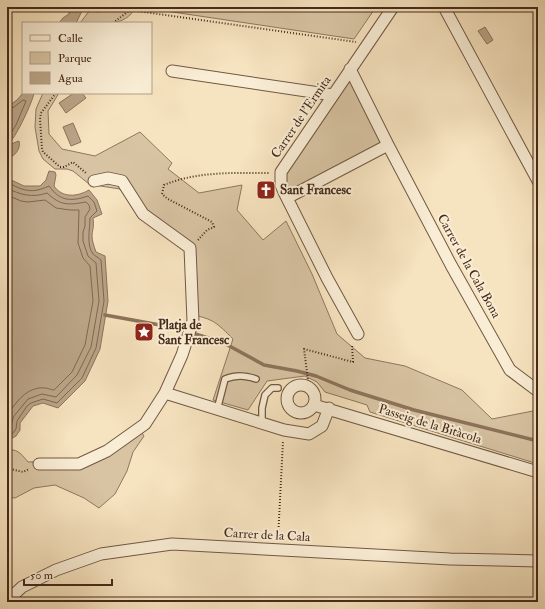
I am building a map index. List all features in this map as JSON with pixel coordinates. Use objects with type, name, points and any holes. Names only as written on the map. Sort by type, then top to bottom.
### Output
[{"type":"street","name":"Carrer de l'Ermita","points":[[355,337],[281,185],[281,172],[393,7]]},
{"type":"street","points":[[444,7],[538,181]]},
{"type":"street","name":"Carrer de la Cala Bona","points":[[350,69],[451,265],[510,370],[538,391]]},
{"type":"street","points":[[172,71],[333,95]]},
{"type":"street","points":[[287,198],[388,145]]},
{"type":"street","points":[[39,464],[79,464],[108,451],[145,424],[165,393],[182,355],[193,321],[190,248],[143,214],[122,181],[108,178],[94,181]]},
{"type":"street","points":[[303,385],[313,392],[315,398],[314,405],[305,413],[298,413],[292,411],[286,400],[291,389],[303,385]]},
{"type":"street","points":[[165,393],[284,430],[309,434],[322,426],[329,408]]},
{"type":"street","name":"Passeig de la Bitàcola","points":[[314,405],[329,408],[538,472]]},
{"type":"street","name":"Carrer de la Cala","points":[[7,601],[22,588],[56,570],[101,554],[172,544],[506,561],[538,561]]},
{"type":"lane","points":[[217,410],[225,379],[236,375],[256,379]]},
{"type":"lane","points":[[262,423],[262,408],[265,395],[272,388],[278,388]]},
{"type":"path","points":[[114,22],[130,10],[356,42],[360,37]]},
{"type":"path","points":[[55,94],[41,113],[40,119],[43,152],[60,167],[64,167],[73,162],[94,181]]},
{"type":"path","points":[[190,248],[207,230],[214,227],[212,222],[168,199],[162,194],[164,185],[188,177],[213,173],[266,173]]},
{"type":"path","points":[[309,388],[304,349],[353,362],[355,337]]},
{"type":"path","points":[[277,550],[284,430]]},
{"type":"path","points":[[7,468],[23,472],[39,464]]},
{"type":"green space","points":[[103,7],[135,7],[131,14],[126,18],[116,22],[81,22],[90,10],[98,12]]},
{"type":"green space","points":[[139,7],[376,7],[354,39]]},
{"type":"green space","points":[[350,69],[388,145],[287,198],[281,172]]},
{"type":"green space","points":[[43,94],[58,94],[48,111],[49,134],[62,149],[95,156],[140,132],[172,163],[168,169],[199,193],[242,185],[237,210],[263,240],[286,221],[312,274],[337,334],[365,358],[405,366],[462,390],[492,419],[538,410],[538,464],[370,412],[367,405],[325,392],[317,382],[305,376],[267,381],[248,410],[213,400],[233,339],[215,322],[199,316],[191,315],[185,248],[139,218],[120,189],[89,184],[73,171],[67,169],[55,169],[43,159],[39,151],[35,127],[36,109]]},
{"type":"green space","points":[[137,426],[144,436],[133,452],[127,471],[115,494],[99,508],[84,498],[55,485],[34,488],[15,498],[7,497],[7,452],[10,450],[18,452],[28,462],[80,460],[105,448]]},
{"type":"water","points":[[69,7],[84,7],[76,22],[60,22],[69,14]]},
{"type":"water","points":[[485,27],[493,40],[487,44],[478,31]]},
{"type":"water","points":[[22,94],[34,94],[24,119],[10,142],[11,144],[19,141],[19,147],[13,156],[7,159],[7,107],[17,100]]},
{"type":"water","points":[[72,94],[83,94],[86,98],[66,113],[59,103]]},
{"type":"water","points":[[73,123],[81,142],[71,146],[63,127]]},
{"type":"water","points":[[49,171],[55,172],[56,175],[54,186],[61,193],[75,195],[89,190],[97,200],[102,214],[93,218],[92,237],[96,252],[105,256],[108,301],[100,349],[85,381],[58,408],[43,403],[33,406],[20,423],[20,430],[16,436],[7,441],[7,178],[24,186],[40,186],[46,180]]},
{"type":"waterway","points":[[105,315],[182,329]]},
{"type":"waterway","points":[[195,334],[222,342],[264,365],[316,376],[350,390],[414,410],[538,441]]},
{"type":"place","name":"Sant Francesc","points":[[266,190]]},
{"type":"place","name":"Platja de Sant Francesc","points":[[144,332]]}]
